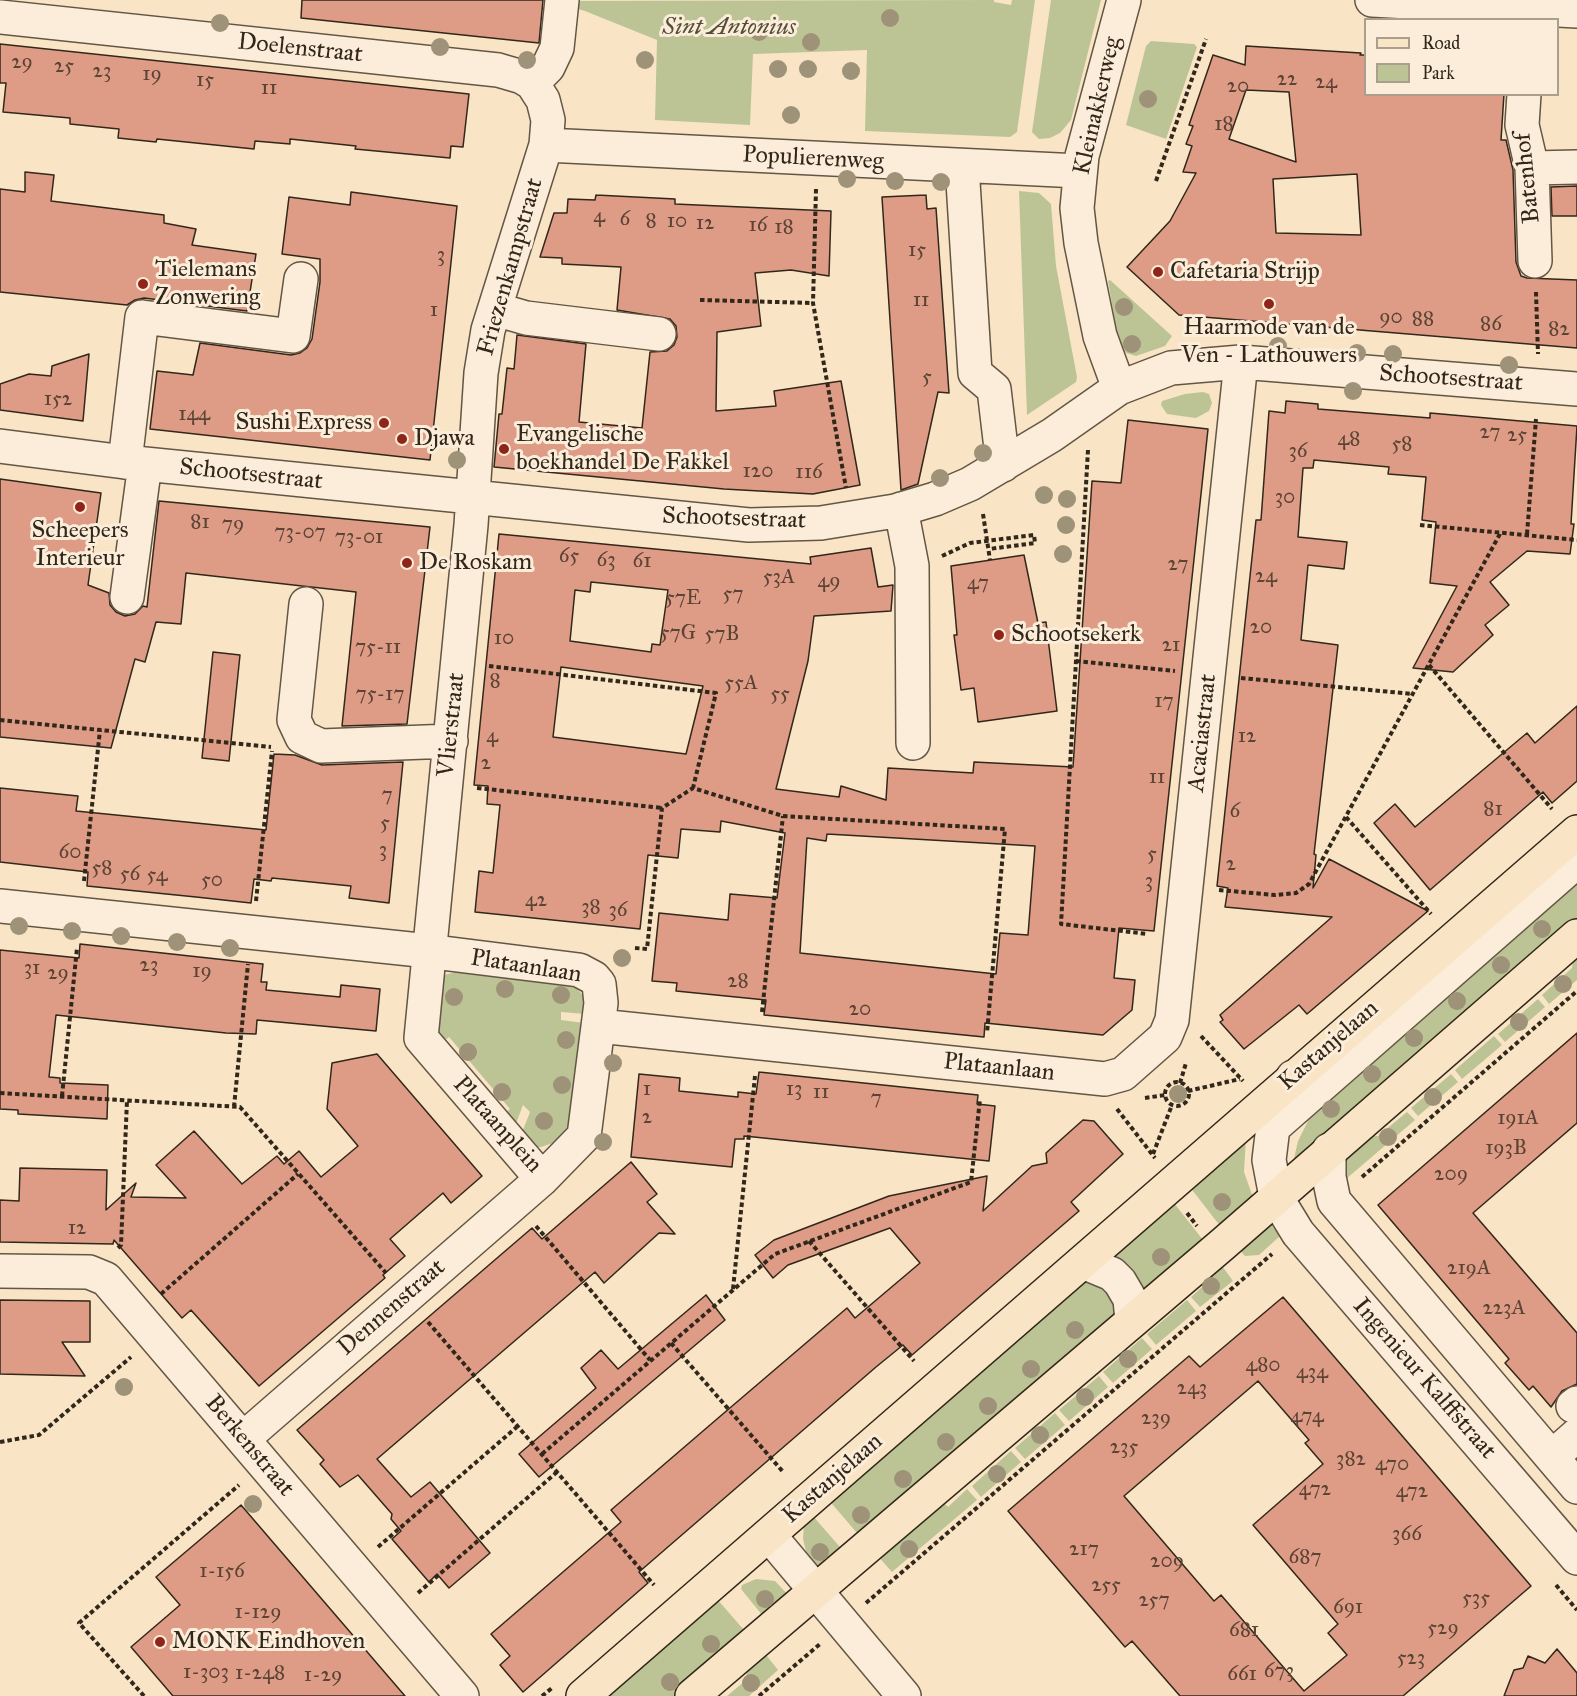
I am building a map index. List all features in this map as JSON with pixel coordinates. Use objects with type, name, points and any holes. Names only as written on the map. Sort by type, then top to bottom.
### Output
[{"type":"main road","name":"Kastanjelaan","points":[[583,1696],[1577,832]]},
{"type":"main road","points":[[692,1696],[1132,1321],[1577,936]]},
{"type":"street","points":[[546,145],[548,120],[546,109],[532,84],[548,67],[557,48],[562,0]]},
{"type":"street","name":"Kleinakkerweg","points":[[1119,388],[1100,336],[1081,243],[1077,207],[1079,171],[1124,0]]},
{"type":"street","points":[[1372,0],[1519,9],[1577,10]]},
{"type":"street","name":"Doelenstraat","points":[[0,17],[498,70],[511,72],[532,84]]},
{"type":"street","name":"Batenhof","points":[[1524,96],[1522,125],[1532,168],[1535,261]]},
{"type":"street","name":"Populierenweg","points":[[546,145],[1079,171]]},
{"type":"street","name":"Friezenkampstraat","points":[[474,498],[481,373],[488,330],[546,145]]},
{"type":"street","points":[[962,166],[975,373],[994,389],[1003,465]]},
{"type":"street","points":[[1532,168],[1577,167]]},
{"type":"street","points":[[127,597],[142,316],[293,336],[301,279]]},
{"type":"street","points":[[495,309],[526,318],[659,334]]},
{"type":"street","name":"Schootsestraat","points":[[0,446],[135,463],[749,525],[853,519],[936,500],[1003,465],[1052,435],[1119,388],[1171,368],[1241,362],[1577,389]]},
{"type":"street","name":"Acaciastraat","points":[[1170,1027],[1241,362]]},
{"type":"street","name":"Vlierstraat","points":[[429,952],[474,498]]},
{"type":"street","points":[[901,509],[912,566],[913,743]]},
{"type":"street","points":[[306,604],[294,720],[302,738],[321,746],[451,741]]},
{"type":"street","name":"Kastanjelaan","points":[[1273,1127],[1577,861]]},
{"type":"street","name":"Plataanlaan","points":[[0,906],[579,970],[594,978],[599,984],[602,994],[599,1026],[1105,1079],[1114,1077]]},
{"type":"street","name":"Plataanplein","points":[[429,952],[421,1038],[542,1179],[584,1136],[599,1026]]},
{"type":"street","points":[[1114,1077],[1123,1074],[1146,1054],[1165,1037],[1170,1027]]},
{"type":"street","points":[[1276,1197],[1269,1160],[1273,1127],[1293,1077]]},
{"type":"street","name":"Ingenieur Kalffstraat","points":[[1329,1150],[1329,1177],[1335,1201],[1577,1486]]},
{"type":"street","name":"Dennenstraat","points":[[231,1439],[542,1179]]},
{"type":"street","name":"Ingenieur Kalffstraat","points":[[1276,1197],[1298,1233],[1577,1558]]},
{"type":"street","points":[[1083,1262],[1112,1274],[1120,1282],[1130,1299],[1132,1321]]},
{"type":"street","name":"Berkenstraat","points":[[0,1271],[89,1272],[106,1279],[231,1439],[462,1696]]},
{"type":"street","points":[[1552,1457],[1576,1416]]},
{"type":"street","points":[[769,1535],[904,1696]]},
{"type":"path","points":[[1155,181],[1206,39]]},
{"type":"path","points":[[817,180],[813,303],[853,519]]},
{"type":"path","points":[[1535,261],[1538,362]]},
{"type":"path","points":[[700,300],[813,303]]},
{"type":"path","points":[[1527,534],[1537,415]]},
{"type":"path","points":[[1088,451],[1061,924],[1140,933]]},
{"type":"path","points":[[981,509],[990,560]]},
{"type":"path","points":[[1420,525],[1577,540]]},
{"type":"path","points":[[1229,891],[1275,895],[1296,893],[1304,889],[1346,817],[1502,532]]},
{"type":"path","points":[[912,566],[924,564],[970,543],[1034,536],[1035,543],[989,549]]},
{"type":"path","points":[[1076,661],[1183,672]]},
{"type":"path","points":[[470,788],[662,808],[693,788],[716,693],[482,665]]},
{"type":"path","points":[[1429,665],[1552,808]]},
{"type":"path","points":[[1239,678],[1413,694]]},
{"type":"path","points":[[0,720],[275,747],[257,889]]},
{"type":"path","points":[[85,871],[100,730]]},
{"type":"path","points":[[693,788],[783,816],[1005,829],[986,1038]]},
{"type":"path","points":[[635,948],[647,949],[662,808]]},
{"type":"path","points":[[764,1000],[783,816]]},
{"type":"path","points":[[1346,817],[1431,914]]},
{"type":"path","points":[[62,1096],[76,957]]},
{"type":"path","points":[[234,1107],[248,961]]},
{"type":"path","points":[[1355,1183],[1577,991]]},
{"type":"path","points":[[1170,1027],[1196,1030],[1241,1078],[1188,1091]]},
{"type":"path","points":[[733,1290],[755,1071]]},
{"type":"path","points":[[1114,1077],[1112,1104],[1153,1155],[1172,1105]]},
{"type":"path","points":[[1172,1105],[1165,1095],[1168,1086],[1180,1083],[1188,1091]]},
{"type":"path","points":[[1172,1105],[1181,1105],[1186,1102],[1188,1091]]},
{"type":"path","points":[[0,1093],[240,1107],[387,1274]]},
{"type":"path","points":[[542,1454],[776,1254],[971,1182],[981,1095]]},
{"type":"path","points":[[120,1246],[127,1100]]},
{"type":"path","points":[[157,1298],[298,1174]]},
{"type":"path","points":[[1184,1210],[1204,1234]]},
{"type":"path","points":[[531,1220],[650,1360]]},
{"type":"path","points":[[809,1241],[914,1361]]},
{"type":"path","points":[[759,1696],[1261,1263]]},
{"type":"path","points":[[425,1319],[654,1585]]},
{"type":"path","points":[[671,1343],[784,1473]]},
{"type":"path","points":[[0,1442],[39,1435],[121,1365]]},
{"type":"path","points":[[375,1549],[518,1426]]},
{"type":"path","points":[[415,1596],[557,1472]]},
{"type":"path","points":[[144,1696],[79,1623],[246,1479]]},
{"type":"green space","name":"Sint Antonius","points":[[994,0],[994,2],[1011,5],[1012,0],[1035,0],[1017,132],[1010,137],[865,131],[867,50],[753,54],[750,125],[655,120],[657,40],[585,11],[548,1]]},
{"type":"green space","points":[[1051,0],[1101,0],[1071,120],[1060,133],[1050,138],[1039,139],[1032,132]]},
{"type":"green space","points":[[1151,41],[1194,44],[1197,47],[1166,139],[1126,125],[1146,46]]},
{"type":"green space","points":[[1019,191],[1039,193],[1051,204],[1056,266],[1077,377],[1076,382],[1027,415]]},
{"type":"green space","points":[[1110,280],[1172,336],[1165,346],[1136,356],[1126,353],[1119,345],[1108,281]]},
{"type":"green space","points":[[1203,392],[1209,394],[1212,403],[1209,411],[1196,418],[1167,414],[1161,405],[1162,401],[1185,394]]},
{"type":"green space","points":[[1577,875],[1577,925],[1293,1163],[1298,1141],[1314,1109]]},
{"type":"green space","points":[[1577,946],[1577,980],[1549,1004],[1542,995],[1572,968],[1574,950]]},
{"type":"green space","points":[[460,971],[571,984],[581,993],[585,1001],[585,1014],[561,1012],[561,1020],[584,1023],[574,1121],[553,1143],[531,1147],[519,1140],[530,1112],[523,1105],[512,1134],[500,1118],[510,1109],[449,1037],[439,1045],[433,991],[444,975]]},
{"type":"green space","points":[[1538,999],[1545,1007],[1505,1042],[1498,1034]]},
{"type":"green space","points":[[1494,1036],[1502,1045],[1462,1079],[1455,1070]]},
{"type":"green space","points":[[1451,1074],[1458,1082],[1418,1116],[1411,1108]]},
{"type":"green space","points":[[1407,1112],[1415,1120],[1346,1179],[1345,1159],[1362,1135],[1378,1136]]},
{"type":"green space","points":[[1246,1137],[1244,1172],[1255,1203],[1224,1231],[1186,1182]]},
{"type":"green space","points":[[1170,1198],[1207,1245],[1145,1298],[1108,1257]]},
{"type":"green space","points":[[1266,1218],[1280,1236],[1259,1255],[1245,1256],[1235,1245]]},
{"type":"green space","points":[[1217,1259],[1233,1281],[1200,1307],[1191,1297],[1211,1279],[1210,1276]]},
{"type":"green space","points":[[1092,1281],[1111,1289],[1118,1315],[859,1534],[857,1533],[827,1498],[1079,1283]]},
{"type":"green space","points":[[1187,1300],[1196,1311],[1156,1345],[1147,1334]]},
{"type":"green space","points":[[1142,1338],[1152,1349],[1113,1383],[1103,1372]]},
{"type":"green space","points":[[1099,1376],[1108,1387],[1069,1421],[1059,1410]]},
{"type":"green space","points":[[1055,1413],[1065,1425],[1025,1459],[1015,1448]]},
{"type":"green space","points":[[1011,1451],[1021,1462],[981,1497],[972,1486]]},
{"type":"green space","points":[[967,1489],[977,1500],[892,1572],[877,1555],[929,1505],[945,1504],[948,1507]]},
{"type":"green space","points":[[812,1515],[840,1547],[818,1567],[806,1551],[803,1539],[804,1525]]},
{"type":"green space","points":[[756,1579],[775,1581],[793,1600],[767,1621],[741,1589],[742,1585]]},
{"type":"green space","points":[[717,1599],[751,1638],[684,1696],[595,1696]]},
{"type":"green space","points":[[763,1651],[778,1670],[749,1696],[727,1696],[746,1680],[748,1662]]},
{"type":"building","points":[[302,0],[543,0],[539,43],[301,18]]},
{"type":"building","points":[[0,44],[469,94],[463,147],[451,146],[450,158],[355,149],[356,146],[290,139],[290,144],[255,141],[254,149],[157,139],[156,142],[118,138],[119,129],[70,124],[70,118],[3,112],[6,83],[0,83]]},
{"type":"building","points":[[1246,46],[1361,53],[1360,55],[1364,55],[1364,96],[1504,96],[1501,140],[1506,140],[1513,170],[1516,262],[1521,276],[1527,278],[1577,280],[1577,348],[1179,315],[1127,267],[1170,221],[1196,173],[1183,172],[1192,146],[1186,144],[1193,126],[1189,125],[1213,55],[1245,65]],"holes":[[[1246,90],[1289,92],[1296,162],[1229,139]],[[1357,174],[1361,235],[1276,233],[1273,179]]]},
{"type":"building","points":[[25,172],[54,175],[51,201],[164,215],[164,223],[196,229],[192,245],[256,254],[247,311],[144,298],[127,305],[0,292],[0,189],[25,192]]},
{"type":"building","points":[[1577,186],[1577,216],[1552,216],[1551,187]]},
{"type":"building","points":[[351,192],[457,206],[430,460],[150,429],[157,371],[193,375],[200,343],[291,355],[307,348],[312,339],[320,282],[320,259],[282,254],[289,197],[350,205]]},
{"type":"building","points":[[596,195],[675,199],[675,204],[831,211],[829,276],[791,270],[755,273],[761,326],[717,332],[716,411],[776,406],[774,391],[841,381],[860,485],[813,494],[724,489],[494,467],[499,414],[502,414],[507,368],[514,369],[517,335],[586,344],[579,422],[642,428],[650,352],[667,351],[674,345],[677,337],[676,326],[670,319],[617,310],[621,267],[562,264],[562,258],[540,257],[554,213],[567,213],[568,199],[595,200]]},
{"type":"building","points":[[926,195],[927,209],[936,208],[949,393],[938,392],[918,484],[901,490],[882,197]]},
{"type":"building","points":[[89,354],[83,421],[0,410],[0,384],[29,374],[51,376],[52,366]]},
{"type":"building","points":[[1286,401],[1318,404],[1318,409],[1430,418],[1430,413],[1577,426],[1571,524],[1574,524],[1570,554],[1527,551],[1490,582],[1509,605],[1485,625],[1493,635],[1453,672],[1413,668],[1457,586],[1430,583],[1436,522],[1422,520],[1426,477],[1388,474],[1389,467],[1314,460],[1313,468],[1303,468],[1298,537],[1347,542],[1344,569],[1308,565],[1301,640],[1338,645],[1314,854],[1316,855],[1313,888],[1329,859],[1428,911],[1307,1014],[1299,1005],[1244,1049],[1220,1022],[1223,1020],[1220,1015],[1332,917],[1225,907],[1228,888],[1217,886],[1256,520],[1261,520],[1269,411],[1285,413]]},
{"type":"building","points":[[1128,420],[1208,429],[1154,931],[1119,928],[1114,978],[1135,980],[1132,1010],[1103,1035],[985,1023],[984,1037],[764,1015],[766,1000],[676,991],[677,983],[652,981],[659,913],[728,920],[730,894],[777,898],[785,833],[721,821],[720,832],[681,829],[678,858],[648,855],[640,929],[475,912],[479,871],[493,873],[500,805],[487,804],[488,786],[474,785],[499,534],[811,564],[810,557],[871,548],[878,587],[893,585],[891,611],[814,616],[808,661],[776,789],[839,797],[841,786],[886,800],[888,768],[973,773],[974,762],[1073,767],[1092,481],[1121,483]],"holes":[[[591,582],[668,590],[660,645],[652,644],[651,652],[570,641],[575,590],[590,592]],[[561,667],[703,686],[686,754],[553,737]],[[827,834],[1035,846],[1028,935],[1000,933],[996,974],[800,953],[807,838],[826,841]]]},
{"type":"building","points":[[0,479],[101,493],[88,585],[109,593],[110,605],[116,612],[125,616],[135,614],[143,606],[147,607],[159,501],[430,527],[407,724],[342,726],[356,592],[186,573],[181,624],[156,622],[145,662],[135,659],[111,748],[0,737]]},
{"type":"building","name":"Schootsekerk","points":[[1024,555],[1038,623],[1046,622],[1057,711],[978,722],[974,688],[961,690],[954,635],[957,635],[951,566]]},
{"type":"building","points":[[213,652],[240,655],[229,761],[202,758]]},
{"type":"building","points":[[1577,706],[1577,781],[1552,803],[1543,792],[1430,890],[1374,823],[1395,804],[1415,827],[1527,733],[1535,743]]},
{"type":"building","points":[[274,754],[295,755],[322,765],[403,762],[389,903],[349,898],[351,886],[272,878],[271,881],[254,879],[251,903],[87,886],[88,872],[0,862],[0,788],[78,796],[76,811],[266,830]]},
{"type":"building","points":[[80,944],[263,964],[261,982],[267,982],[266,990],[340,997],[341,985],[380,989],[376,1031],[257,1020],[256,1034],[226,1033],[56,1015],[49,1077],[60,1078],[60,1083],[108,1085],[107,1119],[18,1114],[18,1110],[0,1109],[0,950],[79,958]]},
{"type":"building","points":[[1577,1033],[1577,1123],[1473,1213],[1577,1333],[1577,1384],[1562,1391],[1551,1407],[1533,1386],[1529,1390],[1505,1363],[1509,1359],[1378,1205]]},
{"type":"building","points":[[377,1054],[482,1176],[451,1203],[443,1193],[390,1239],[405,1256],[383,1275],[385,1278],[259,1386],[191,1310],[182,1318],[114,1240],[113,1244],[0,1242],[0,1200],[19,1201],[20,1168],[107,1170],[106,1210],[136,1183],[131,1197],[186,1198],[156,1165],[194,1131],[242,1184],[277,1156],[284,1164],[299,1151],[321,1177],[358,1146],[327,1109],[332,1063]]},
{"type":"building","points":[[759,1072],[978,1095],[977,1104],[995,1106],[989,1161],[744,1136],[744,1139],[735,1139],[732,1167],[631,1157],[639,1074],[680,1078],[679,1091],[738,1097],[738,1092],[756,1094]]},
{"type":"building","points":[[1083,1120],[1094,1121],[1123,1154],[1071,1202],[1079,1211],[912,1355],[903,1345],[876,1367],[639,1572],[648,1583],[523,1692],[500,1665],[510,1656],[491,1634],[621,1522],[611,1510],[847,1308],[855,1318],[920,1263],[890,1228],[788,1265],[773,1278],[755,1255],[774,1240],[889,1196],[987,1176],[983,1211],[1032,1166],[1047,1163],[1046,1153]]},
{"type":"building","points":[[631,1162],[657,1194],[647,1202],[675,1234],[659,1233],[604,1283],[595,1272],[377,1459],[411,1497],[430,1482],[490,1553],[449,1588],[437,1574],[429,1582],[392,1539],[401,1531],[391,1519],[392,1514],[358,1475],[340,1487],[320,1464],[324,1460],[297,1430],[532,1228],[542,1239]]},
{"type":"building","points":[[706,1295],[725,1320],[539,1477],[519,1454],[596,1388],[581,1368],[601,1350],[618,1369]]},
{"type":"building","points":[[1283,1297],[1531,1586],[1403,1696],[1180,1696],[1132,1641],[1125,1647],[1008,1511],[1189,1356],[1200,1367]],"holes":[[[1258,1381],[1309,1440],[1305,1443],[1323,1464],[1253,1525],[1338,1624],[1328,1633],[1347,1655],[1304,1691],[1221,1595],[1214,1601],[1124,1496]]]},
{"type":"building","points":[[0,1300],[90,1301],[90,1342],[62,1342],[85,1376],[0,1374]]},
{"type":"building","points":[[241,1505],[405,1696],[173,1696],[131,1647],[180,1605],[156,1577]]},
{"type":"building","points":[[1557,1649],[1577,1673],[1577,1696],[1504,1696],[1514,1670],[1523,1668],[1528,1656],[1545,1663]]},
{"type":"place","name":"Cafetaria Strijp","points":[[1158,272]]},
{"type":"place","name":"Tielemans Zonwering","points":[[143,284]]},
{"type":"place","name":"Haarmode van de Ven - Lathouwers","points":[[1269,304]]},
{"type":"place","name":"Sushi Express","points":[[384,423]]},
{"type":"place","name":"Djawa","points":[[402,439]]},
{"type":"place","name":"Evangelische boekhandel De Fakkel","points":[[504,449]]},
{"type":"place","name":"Scheepers Interieur","points":[[80,507]]},
{"type":"place","name":"De Roskam","points":[[407,563]]},
{"type":"place","name":"Schootsekerk","points":[[999,635]]},
{"type":"place","name":"MONK Eindhoven","points":[[160,1642]]}]
